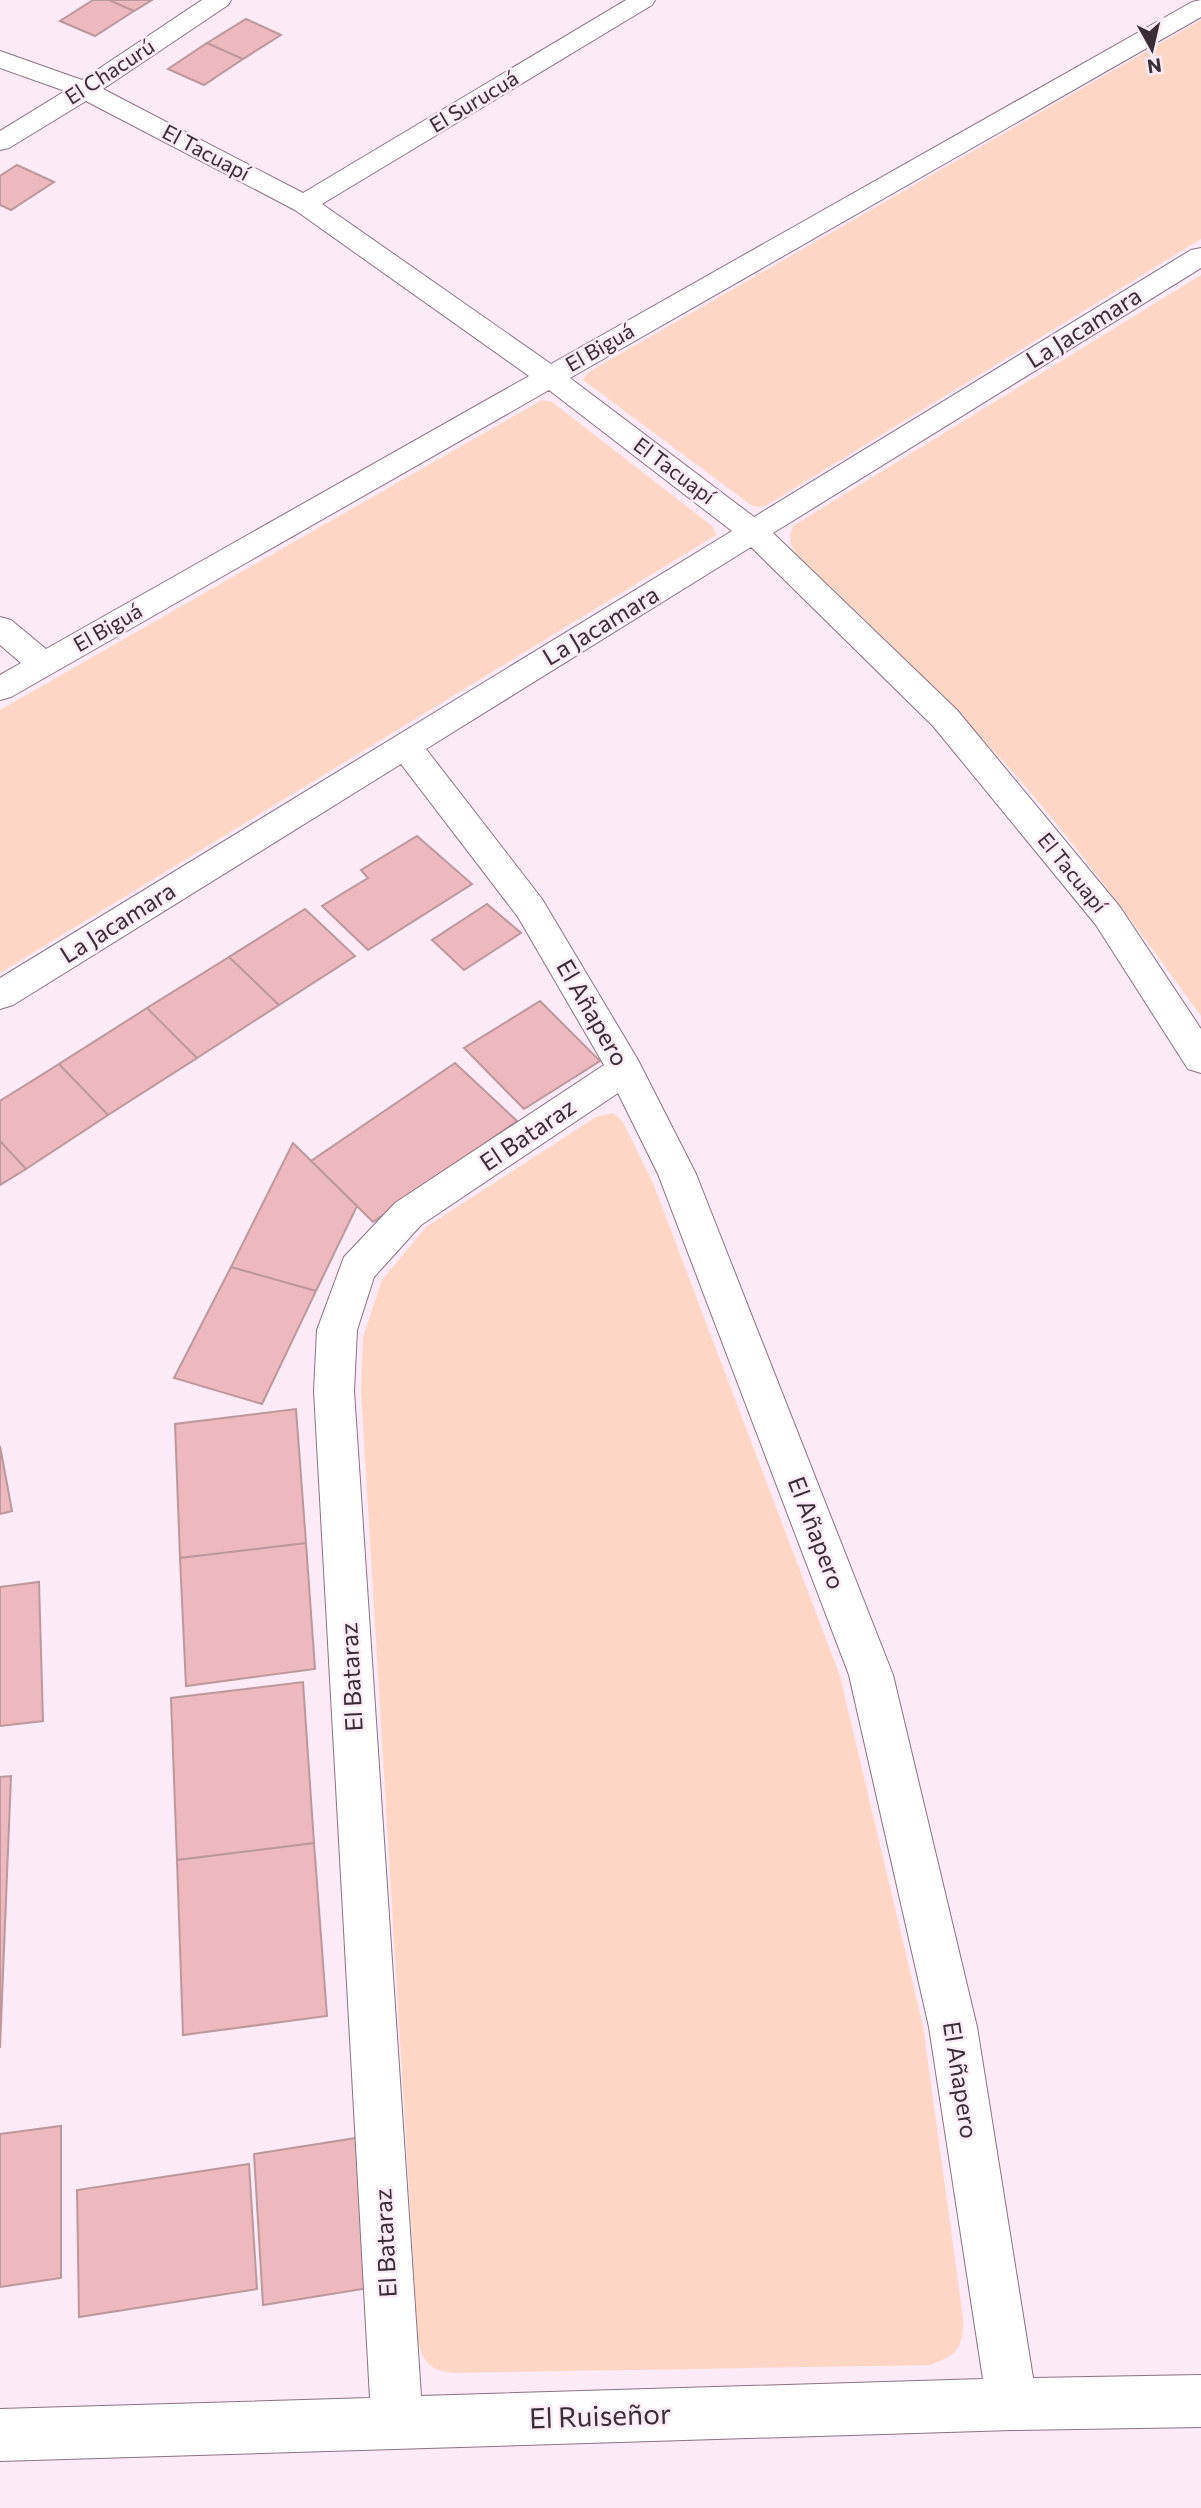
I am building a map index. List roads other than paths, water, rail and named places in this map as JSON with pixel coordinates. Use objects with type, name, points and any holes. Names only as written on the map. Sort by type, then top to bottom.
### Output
[{"type":"street","name":"El Chacurú","points":[[0,142],[85,90],[219,0]]},
{"type":"street","name":"El Surucuá","points":[[304,204],[643,0]]},
{"type":"street","name":"El Biguá","points":[[0,689],[1201,6]]},
{"type":"street","name":"El Tacuapí","points":[[0,59],[85,90],[304,204],[550,377],[754,532],[945,718],[1108,916],[1201,1059]]},
{"type":"street","name":"La Jacamara","points":[[0,995],[1201,256]]},
{"type":"street","points":[[0,628],[43,664]]},
{"type":"street","name":"El Añapero","points":[[405,745],[530,908],[625,1070],[677,1174],[871,1675],[953,2027],[1012,2404]]},
{"type":"street","name":"El Bataraz","points":[[397,2423],[334,1391],[337,1330],[358,1269],[408,1214],[625,1070]]},
{"type":"street","name":"El Ruiseñor","points":[[0,2435],[1012,2404],[1201,2401]]}]
